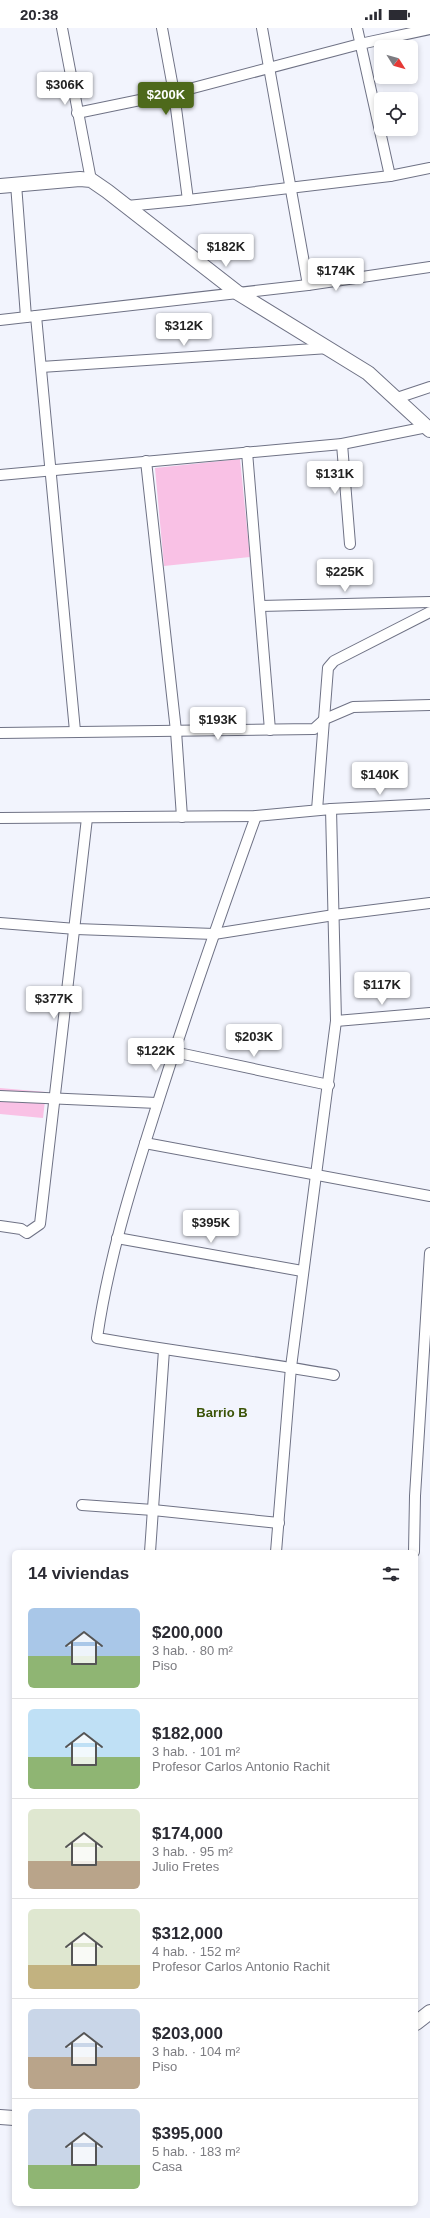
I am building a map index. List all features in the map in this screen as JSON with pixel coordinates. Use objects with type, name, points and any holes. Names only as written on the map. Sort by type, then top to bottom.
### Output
[{"type":"main road","points":[[0,186],[91,180],[127,206],[238,293],[368,373],[398,398],[429,429]]},
{"type":"main road","points":[[418,2021],[430,2012]]},
{"type":"main road","points":[[0,2117],[12,2118]]},
{"type":"street","points":[[62,28],[91,180]]},
{"type":"street","points":[[162,28],[174,93],[188,200]]},
{"type":"street","points":[[262,28],[289,188],[308,285]]},
{"type":"street","points":[[357,28],[390,176]]},
{"type":"street","points":[[77,113],[174,93],[270,69],[360,44],[430,29]]},
{"type":"street","points":[[127,206],[390,176],[430,168]]},
{"type":"street","points":[[16,184],[26,317]]},
{"type":"street","points":[[0,320],[308,285],[430,267]]},
{"type":"street","points":[[36,316],[76,731]]},
{"type":"street","points":[[41,367],[329,348]]},
{"type":"street","points":[[398,398],[430,387]]},
{"type":"street","points":[[0,475],[342,444],[429,429]]},
{"type":"street","points":[[342,444],[350,544]]},
{"type":"street","points":[[247,452],[270,730]]},
{"type":"street","points":[[146,461],[176,730],[182,817]]},
{"type":"street","points":[[260,606],[430,602]]},
{"type":"street","points":[[317,810],[328,668],[334,661],[430,612]]},
{"type":"street","points":[[0,734],[76,731],[314,729],[325,719],[353,707],[430,705]]},
{"type":"street","points":[[0,818],[256,816],[331,809],[430,804]]},
{"type":"street","points":[[276,1550],[291,1367],[302,1271],[329,1085],[336,1021],[331,809]]},
{"type":"street","points":[[256,816],[214,934],[145,1143],[117,1238],[105,1287],[97,1338],[164,1350],[291,1367],[334,1375]]},
{"type":"street","points":[[0,1226],[21,1229],[27,1233],[40,1224],[76,930],[88,818]]},
{"type":"street","points":[[0,923],[76,930],[214,934],[334,915],[430,903]]},
{"type":"street","points":[[336,1021],[430,1013]]},
{"type":"street","points":[[174,1052],[329,1085]]},
{"type":"street","points":[[0,1096],[158,1103]]},
{"type":"street","points":[[145,1143],[315,1176],[430,1196]]},
{"type":"street","points":[[117,1238],[302,1271]]},
{"type":"street","points":[[414,1550],[415,1496],[430,1253]]},
{"type":"street","points":[[150,1550],[164,1350]]},
{"type":"street","points":[[82,1505],[153,1510],[279,1523]]},
{"type":"shaded area","points":[[240,459],[250,557],[164,566],[155,468]]},
{"type":"shaded area","points":[[0,1088],[46,1092],[43,1118],[0,1114]]},
{"type":"district","name":"Barrio B","points":[[222,1412]]}]
